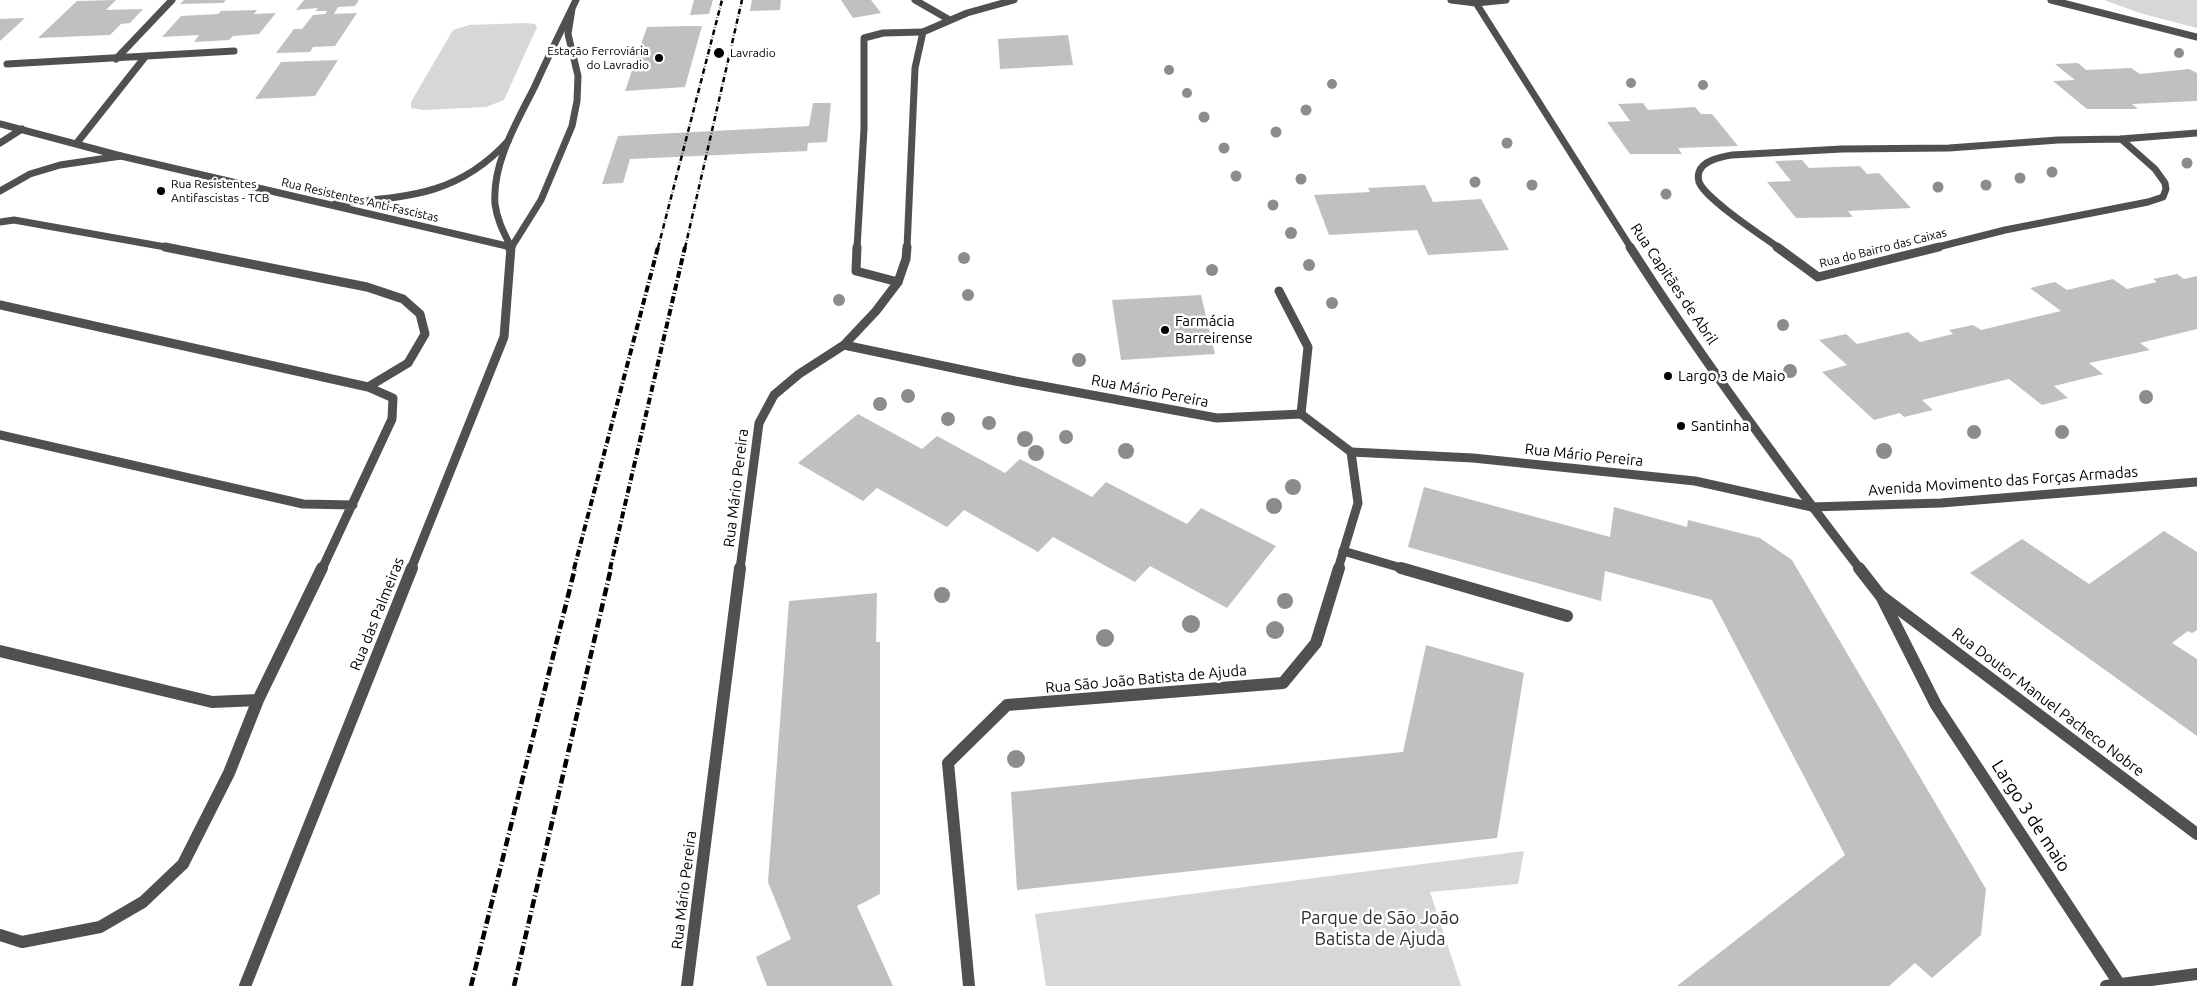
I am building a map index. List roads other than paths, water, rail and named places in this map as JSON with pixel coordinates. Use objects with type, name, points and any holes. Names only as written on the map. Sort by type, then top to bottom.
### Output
[{"type":"street","points":[[116,59],[172,0]]},
{"type":"street","points":[[328,204],[396,198],[439,188],[458,180],[498,155],[508,141],[576,0]]},
{"type":"street","points":[[915,0],[948,19]]},
{"type":"street","points":[[898,282],[856,271],[864,129],[864,38],[883,33],[923,32],[948,19],[981,6],[1014,0]]},
{"type":"street","points":[[1452,0],[1476,3],[1506,0]]},
{"type":"street","points":[[2051,0],[2197,37]]},
{"type":"street","name":"Rua Capitães de Abril","points":[[1476,3],[1640,262],[1812,508],[1880,595]]},
{"type":"street","points":[[511,247],[542,200],[572,126],[578,101],[578,76],[568,34],[572,9]]},
{"type":"street","points":[[844,345],[876,311],[898,282],[906,259],[915,68],[923,32]]},
{"type":"street","points":[[7,64],[234,51]]},
{"type":"street","points":[[76,144],[145,57]]},
{"type":"street","name":"Rua Resistentes Anti-Fascistas","points":[[0,124],[121,156],[511,247]]},
{"type":"street","points":[[0,143],[22,129]]},
{"type":"street","name":"Rua do Bairro das Caixas","points":[[2121,139],[2156,170],[2164,180],[2166,189],[2163,196],[2148,202],[2004,230],[1818,277],[1716,201],[1699,183],[1698,173],[1703,165],[1717,158],[1732,155],[1842,149],[1948,148],[2197,133]]},
{"type":"street","points":[[508,141],[497,181],[495,196],[496,214],[511,247]]},
{"type":"street","points":[[0,191],[30,174],[60,165],[121,156]]},
{"type":"street","points":[[0,222],[14,220],[122,238],[367,287],[404,299],[420,314],[425,334],[408,363],[368,387]]},
{"type":"street","name":"Rua das Palmeiras","points":[[245,986],[504,337],[511,247]]},
{"type":"street","points":[[1278,291],[1308,347],[1301,414],[1351,452]]},
{"type":"street","points":[[0,305],[368,387],[393,398],[392,419],[353,505],[258,700],[229,772],[183,864],[143,902],[100,927],[22,942],[0,935]]},
{"type":"street","name":"Rua Mário Pereira","points":[[687,986],[759,423],[774,395],[799,374],[844,345],[1005,379],[1217,418],[1301,414]]},
{"type":"street","points":[[0,435],[303,504],[353,505]]},
{"type":"street","name":"Rua Mário Pereira","points":[[1351,452],[1473,458],[1695,481],[1812,508]]},
{"type":"street","name":"Rua São João Batista de Ajuda","points":[[968,986],[948,763],[1007,705],[1284,683],[1316,643],[1358,503],[1351,452]]},
{"type":"street","name":"Avenida Movimento das Forças Armadas","points":[[1812,508],[1941,503],[2197,482]]},
{"type":"street","points":[[1343,551],[1567,616]]},
{"type":"street","name":"Rua Doutor Manuel Pacheco Nobre","points":[[1880,595],[2197,834]]},
{"type":"street","name":"Largo 3 de maio","points":[[1880,595],[1936,706],[2115,986],[2197,974]]},
{"type":"street","points":[[0,651],[212,702],[258,700]]},
{"type":"railway","points":[[658,248],[722,0]]},
{"type":"railway","points":[[685,248],[742,0]]},
{"type":"railway","points":[[574,569],[658,247]]},
{"type":"railway","points":[[610,569],[685,247]]},
{"type":"railway","points":[[471,986],[575,568]]},
{"type":"railway","points":[[514,986],[611,568]]},
{"type":"place","name":"Lavradio","points":[[719,53]]},
{"type":"place","name":"Estação Ferroviária do Lavradio","points":[[659,58]]},
{"type":"place","name":"Rua Resistentes Antifascistas - TCB","points":[[161,191]]},
{"type":"place","name":"Farmácia Barreirense","points":[[1165,330]]},
{"type":"place","name":"Largo 3 de Maio","points":[[1668,376]]},
{"type":"place","name":"Santinha","points":[[1681,426]]},
{"type":"park label","name":"Parque de São João Batista de Ajuda","points":[[1380,928]]}]
